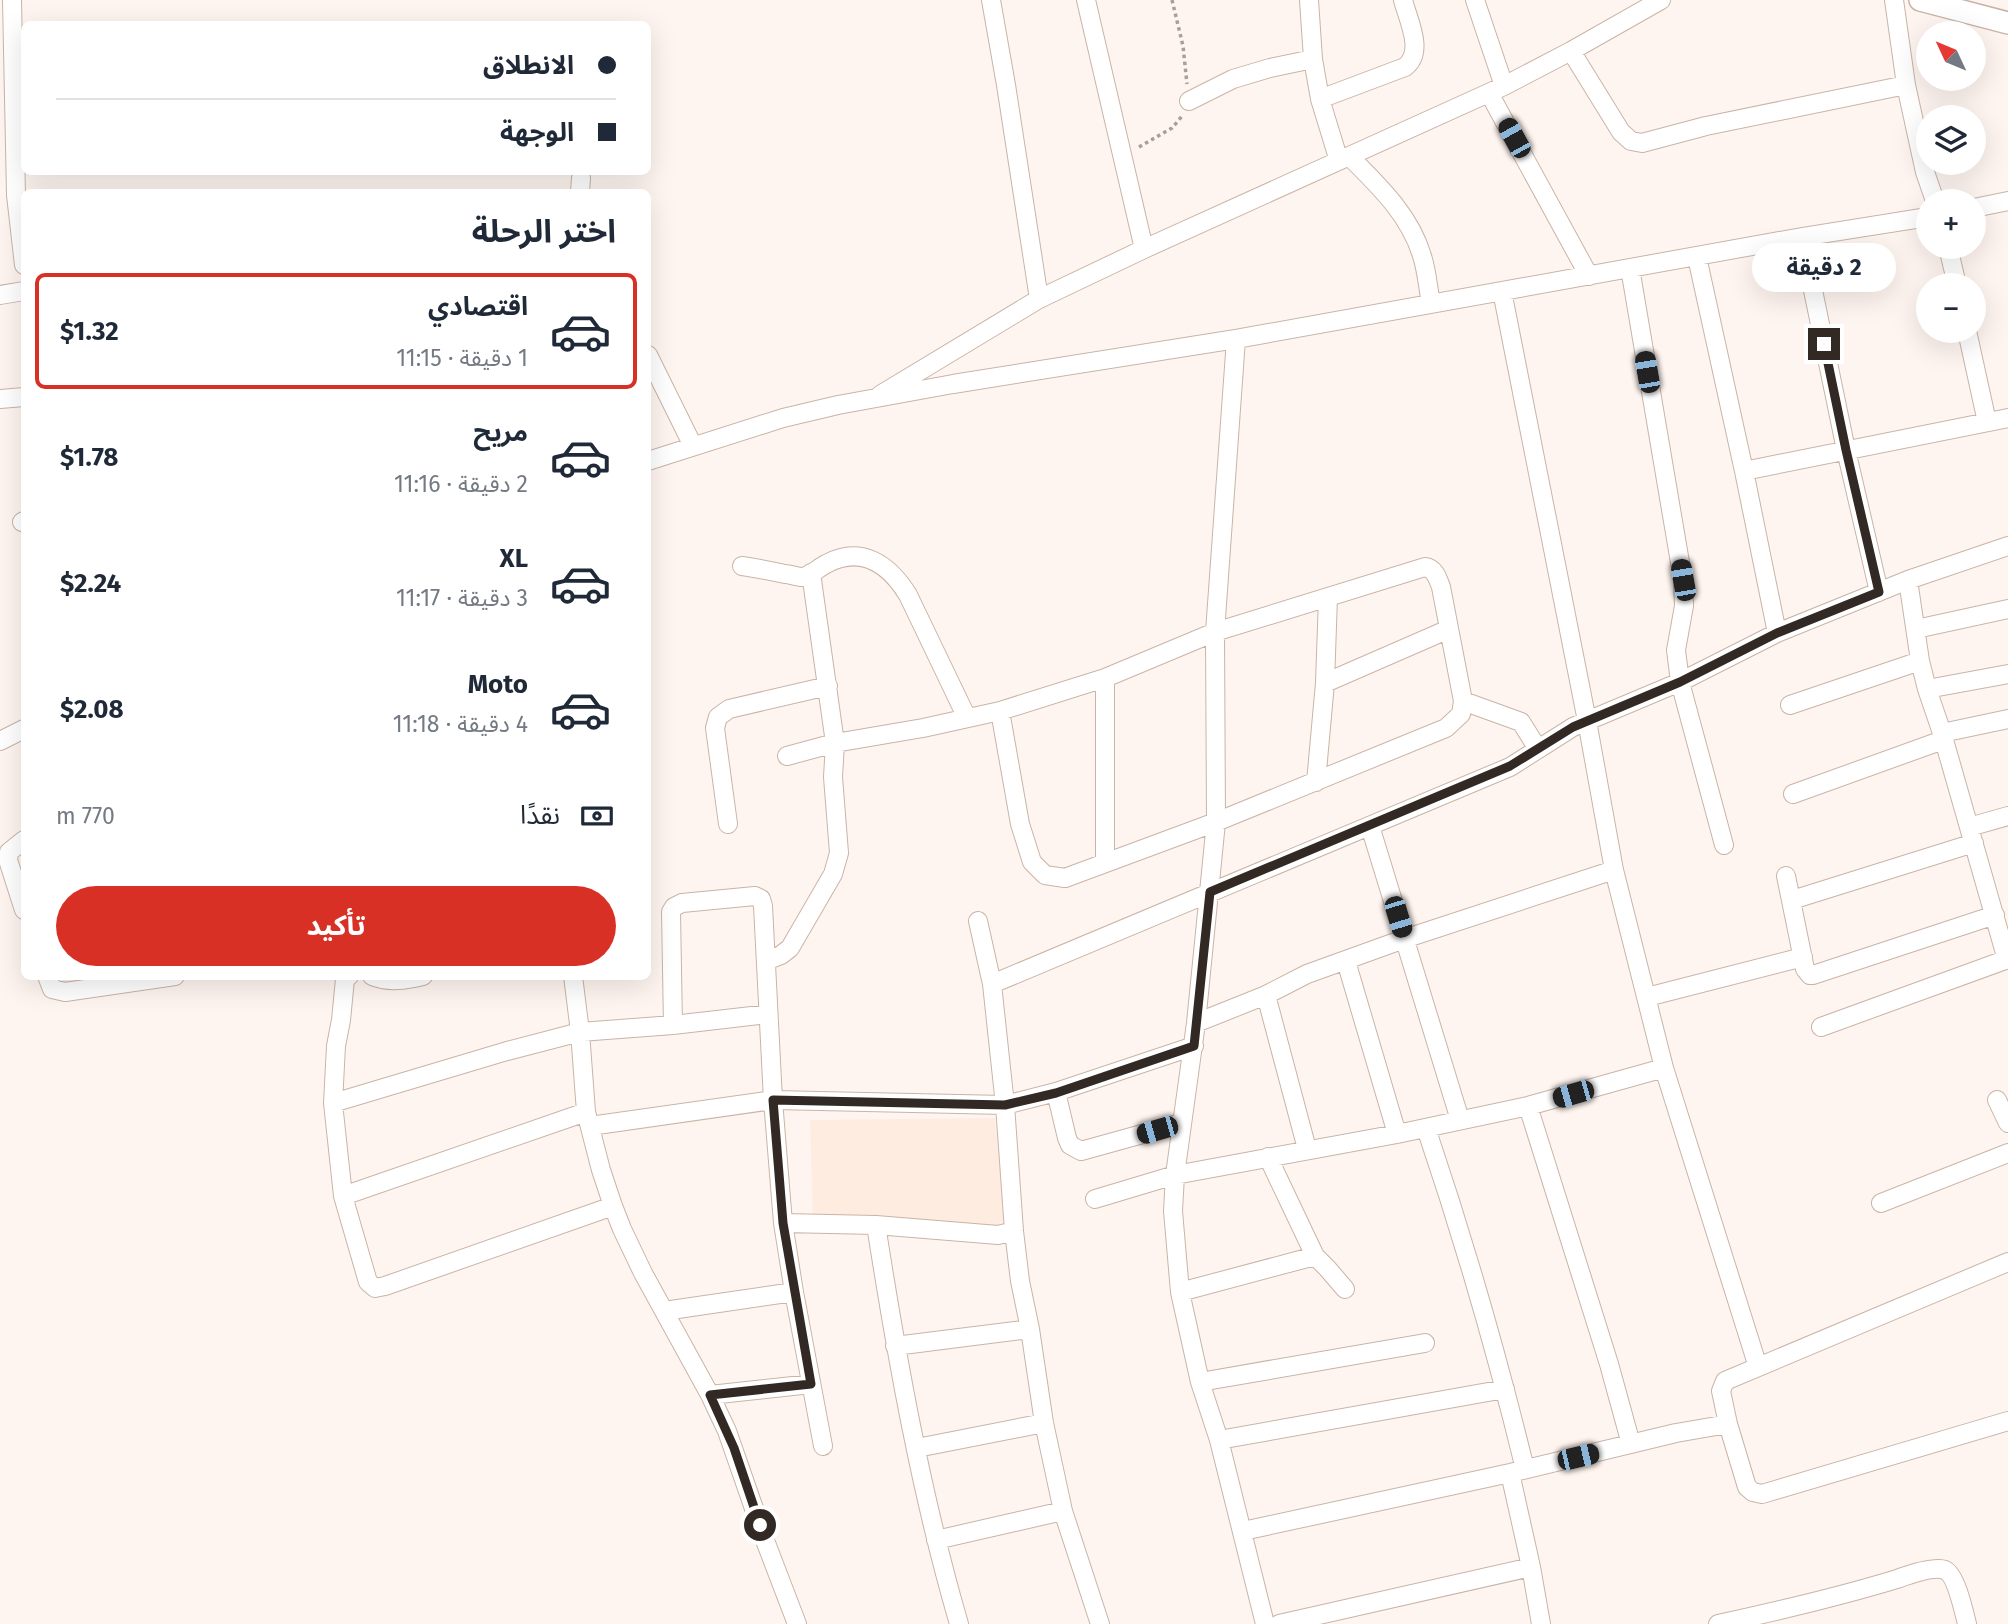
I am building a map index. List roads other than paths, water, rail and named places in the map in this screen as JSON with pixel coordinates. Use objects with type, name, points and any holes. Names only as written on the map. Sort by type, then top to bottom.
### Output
[{"type":"street","points":[[991,0],[1040,299]]},
{"type":"street","points":[[1086,0],[1144,249]]},
{"type":"street","points":[[1309,0],[1313,59],[1320,99],[1344,158],[1385,191],[1406,221],[1422,255],[1431,304]]},
{"type":"street","points":[[1320,99],[1405,68],[1412,61],[1415,48],[1403,0]]},
{"type":"street","points":[[1475,0],[1496,89],[1589,276]]},
{"type":"street","points":[[871,400],[1040,299],[1496,89],[1571,51],[1661,0]]},
{"type":"street","points":[[1894,0],[1906,85],[1931,189]]},
{"type":"street","points":[[1920,0],[2008,23]]},
{"type":"street","points":[[9,10],[8,195],[21,252]]},
{"type":"street","points":[[1571,51],[1614,122],[1631,142],[1642,143],[1706,126],[1906,85]]},
{"type":"street","points":[[1189,101],[1233,79],[1313,59]]},
{"type":"street","points":[[1986,206],[2008,201]]},
{"type":"street","points":[[651,460],[783,418],[953,384],[1236,340],[1802,237],[1916,219]]},
{"type":"street","points":[[1802,237],[1846,450],[1879,592]]},
{"type":"street","points":[[1697,257],[1777,633]]},
{"type":"street","points":[[1630,268],[1683,580],[1684,606],[1676,650],[1680,682],[1724,845]]},
{"type":"street","points":[[1502,291],[1614,870],[1664,1068],[1758,1367]]},
{"type":"street","points":[[0,295],[21,292]]},
{"type":"street","points":[[1236,340],[1215,632],[1216,822],[1194,1046],[1175,1175],[1173,1211],[1180,1292],[1200,1382],[1219,1440],[1265,1624]]},
{"type":"street","points":[[1970,343],[1987,422]]},
{"type":"street","points":[[943,356],[953,384]]},
{"type":"street","points":[[651,363],[693,446]]},
{"type":"street","points":[[0,399],[21,397]]},
{"type":"street","points":[[1744,471],[2008,418]]},
{"type":"street","points":[[992,984],[1510,766],[1587,720],[1680,682],[1777,633],[1909,580],[2008,546]]},
{"type":"street","points":[[742,566],[802,577],[827,563],[850,556],[865,557],[877,562],[898,579],[936,650],[967,718]]},
{"type":"street","points":[[787,756],[835,743],[1000,711],[1105,678],[1215,632],[1420,568],[1430,568],[1441,587],[1463,701],[1461,714],[1446,728],[1216,822],[1065,878],[1045,875],[1032,862],[1020,824],[1000,711]]},
{"type":"street","points":[[766,961],[790,948],[827,886],[839,853],[833,778],[835,743],[811,573]]},
{"type":"street","points":[[1821,1027],[2007,959],[1927,689],[1920,661],[1909,580]]},
{"type":"street","points":[[1316,782],[1325,683],[1328,597]]},
{"type":"street","points":[[1916,629],[2008,610]]},
{"type":"street","points":[[1325,683],[1449,629]]},
{"type":"street","points":[[1790,705],[1920,661]]},
{"type":"street","points":[[1927,689],[2008,674]]},
{"type":"street","points":[[1105,678],[1105,863]]},
{"type":"street","points":[[728,824],[715,729],[718,717],[729,709],[828,686]]},
{"type":"street","points":[[1463,701],[1521,722],[1538,749]]},
{"type":"street","points":[[1793,793],[1942,736],[2008,719]]},
{"type":"street","points":[[0,741],[21,730]]},
{"type":"street","points":[[1791,900],[1972,835],[2008,816]]},
{"type":"street","points":[[1370,825],[1460,1120]]},
{"type":"street","points":[[21,842],[9,852],[8,860],[21,901]]},
{"type":"street","points":[[1196,1023],[1266,995],[1307,974],[1614,870]]},
{"type":"street","points":[[1786,876],[1807,972],[1813,975],[1995,915]]},
{"type":"street","points":[[673,1025],[671,912],[678,905],[755,896],[761,900],[783,1223],[823,1446]]},
{"type":"street","points":[[978,921],[992,984],[1005,1105],[1014,1231],[1044,1423],[1063,1511],[1100,1624]]},
{"type":"street","points":[[1647,997],[1803,957]]},
{"type":"street","points":[[1346,961],[1397,1134]]},
{"type":"street","points":[[49,980],[52,989],[65,992],[130,980]]},
{"type":"street","points":[[345,980],[336,1046],[333,1103],[343,1196],[368,1282],[375,1288],[613,1206]]},
{"type":"street","points":[[574,980],[588,1119],[613,1206],[621,1229],[710,1395],[734,1448],[797,1624]]},
{"type":"street","points":[[1266,995],[1307,1149]]},
{"type":"street","points":[[333,1103],[495,1054],[580,1032],[768,1014]]},
{"type":"street","points":[[343,1196],[588,1119],[773,1100],[1005,1105],[1056,1093],[1194,1046]]},
{"type":"street","points":[[1095,1199],[1175,1175],[1397,1134],[1528,1106],[1664,1068]]},
{"type":"street","points":[[1056,1093],[1069,1145],[1081,1151],[1182,1123]]},
{"type":"street","points":[[1997,1100],[2008,1122]]},
{"type":"street","points":[[1528,1106],[1609,1364],[1631,1444]]},
{"type":"street","points":[[1426,1128],[1449,1196],[1506,1390],[1541,1624]]},
{"type":"street","points":[[1881,1203],[2008,1153]]},
{"type":"street","points":[[1268,1157],[1315,1256],[1345,1289]]},
{"type":"street","points":[[783,1223],[876,1225],[998,1235],[1014,1231]]},
{"type":"street","points":[[876,1225],[895,1346],[956,1623]]},
{"type":"street","points":[[1180,1292],[1315,1256]]},
{"type":"street","points":[[2008,1262],[1725,1381],[1721,1391],[1747,1487],[1762,1494],[2008,1421]]},
{"type":"street","points":[[664,1311],[794,1292]]},
{"type":"street","points":[[895,1346],[1030,1329]]},
{"type":"street","points":[[1200,1382],[1425,1343]]},
{"type":"street","points":[[710,1395],[811,1384]]},
{"type":"street","points":[[1219,1440],[1506,1390]]},
{"type":"street","points":[[917,1448],[1044,1423]]},
{"type":"street","points":[[1243,1531],[1728,1423]]},
{"type":"street","points":[[936,1540],[1063,1511]]},
{"type":"street","points":[[1279,1624],[1531,1567]]},
{"type":"street","points":[[1720,1624],[1856,1592],[1910,1574],[1936,1569],[1949,1572],[1967,1624]]}]
